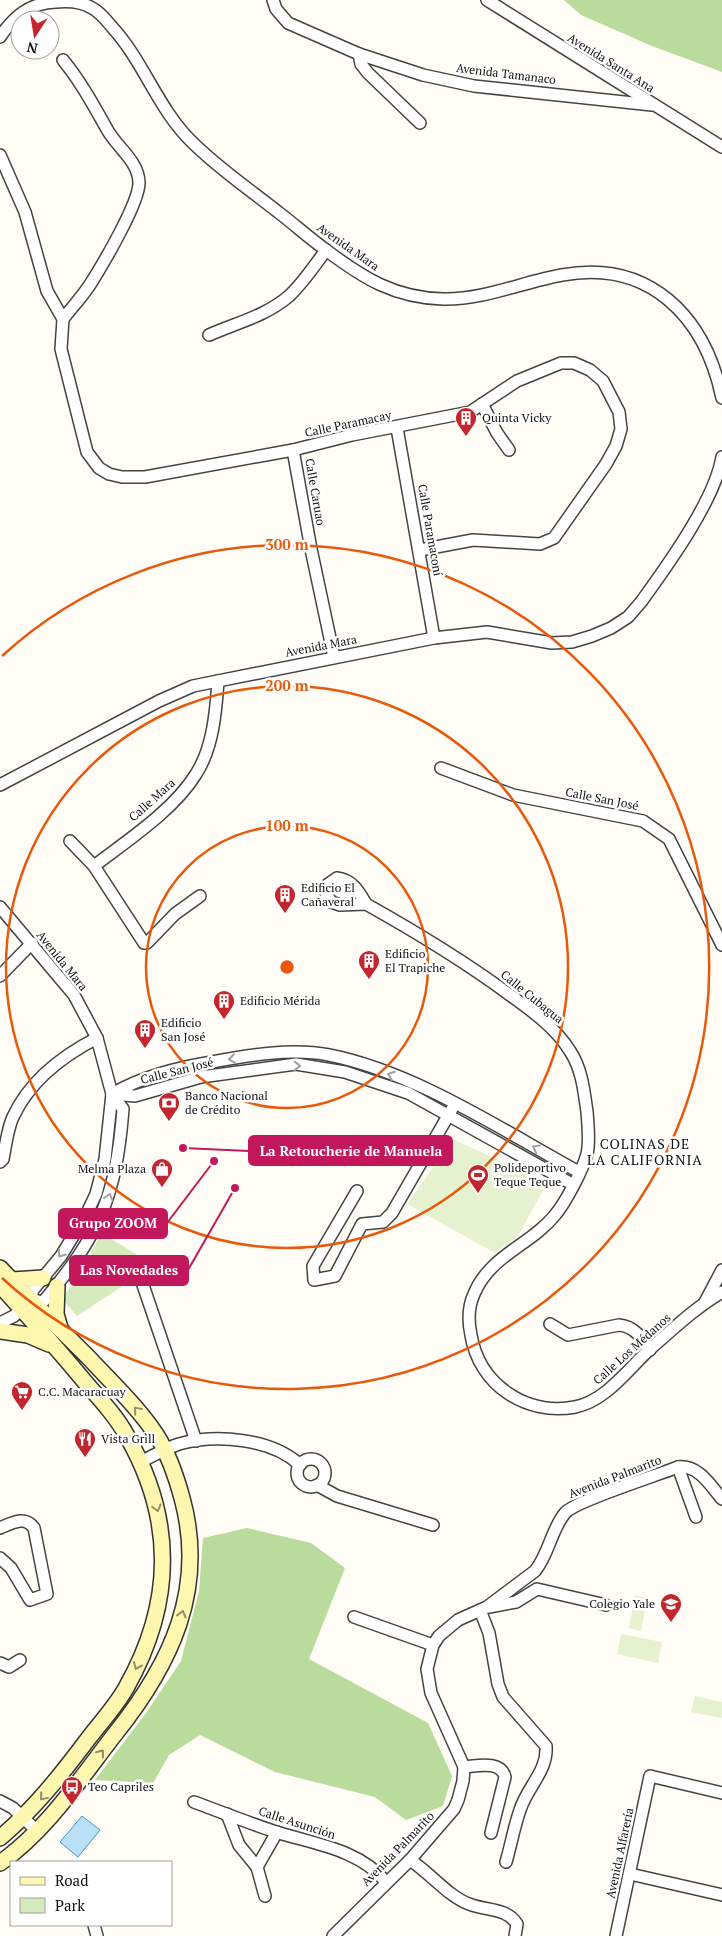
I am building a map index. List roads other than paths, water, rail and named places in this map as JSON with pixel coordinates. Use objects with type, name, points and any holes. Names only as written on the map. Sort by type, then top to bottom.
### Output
[{"type":"street","name":"Avenida Tamanaco","points":[[273,0],[276,9],[288,23],[359,54],[423,75],[474,86],[652,105]]},
{"type":"street","name":"Avenida Santa Ana","points":[[487,0],[652,105],[722,147]]},
{"type":"street","name":"Avenida Mara","points":[[0,37],[8,24],[30,6],[60,1],[93,8],[132,51],[170,117],[191,141],[218,166],[326,250],[379,286],[410,296],[445,299],[480,295],[554,277],[593,271],[617,274],[658,290],[688,318],[700,336],[711,358],[722,398]]},
{"type":"street","points":[[359,54],[361,64],[368,73],[420,123]]},
{"type":"street","points":[[0,155],[24,212],[47,291],[63,319],[91,284],[122,227],[139,184],[137,172],[129,158],[109,132],[98,109],[77,77],[63,60]]},
{"type":"street","points":[[209,334],[257,316],[275,306],[290,295],[326,250]]},
{"type":"street","name":"Calle Paramacay","points":[[63,319],[61,348],[83,440],[92,460],[109,474],[122,477],[145,477],[293,450],[352,435],[397,428],[470,412],[517,381],[561,363],[574,363],[590,370],[602,381],[618,412],[621,429],[616,446],[606,464],[554,538],[540,544],[473,540],[420,550]]},
{"type":"street","points":[[482,404],[497,433],[509,450]]},
{"type":"street","name":"Calle Paramaconí","points":[[397,428],[434,638]]},
{"type":"street","name":"Calle Caruao","points":[[293,450],[311,549],[334,657]]},
{"type":"street","name":"Avenida Mara","points":[[0,785],[159,701],[193,686],[434,638],[487,632],[552,643],[572,642],[611,628],[628,617],[656,581],[704,504],[719,474],[722,457]]},
{"type":"street","name":"Calle Mara","points":[[94,866],[172,802],[197,773],[210,735],[218,681]]},
{"type":"street","name":"Calle San José","points":[[441,768],[512,795],[643,821],[656,828],[669,839],[722,945]]},
{"type":"street","points":[[70,841],[94,866],[144,944],[148,944],[178,910],[200,896]]},
{"type":"street","name":"Calle Cubagua","points":[[366,904],[475,969],[541,1018],[560,1037],[579,1069],[587,1114],[587,1153],[572,1184]]},
{"type":"street","name":"Avenida Mara","points":[[0,907],[74,995],[97,1038],[112,1094],[105,1159],[96,1194],[86,1215],[61,1256],[32,1291],[27,1305]]},
{"type":"street","points":[[0,976],[32,943]]},
{"type":"street","points":[[0,1162],[3,1159],[12,1119],[26,1096],[55,1064],[74,1050],[97,1038]]},
{"type":"street","name":"Calle San José","points":[[112,1094],[142,1080],[198,1065],[289,1053],[328,1055],[411,1082],[579,1172]]},
{"type":"street","name":"Calle San José","points":[[112,1094],[135,1096],[201,1078],[296,1064],[345,1072],[408,1093],[572,1184]]},
{"type":"street","points":[[198,1065],[201,1078]]},
{"type":"street","name":"Avenida Mara","points":[[27,1305],[43,1302],[57,1286],[95,1230],[112,1188],[119,1152],[123,1109],[112,1094]]},
{"type":"street","points":[[357,1191],[313,1266],[313,1279],[315,1281],[335,1276],[362,1224],[383,1222],[392,1213],[454,1104]]},
{"type":"street","name":"Calle Los Médanos","points":[[572,1184],[555,1215],[494,1263],[478,1287],[469,1312],[473,1351],[483,1370],[501,1390],[523,1403],[549,1409],[577,1407],[603,1394],[705,1302],[722,1292]]},
{"type":"street","points":[[0,1268],[6,1283],[27,1305],[60,1328],[138,1411],[165,1450],[176,1475],[191,1541],[188,1586],[179,1627],[162,1668],[136,1709],[79,1782],[37,1831],[0,1863]]},
{"type":"street","name":"Calle Los Médanos","points":[[705,1302],[722,1270]]},
{"type":"street","points":[[6,1283],[43,1278]]},
{"type":"street","points":[[142,1282],[196,1441]]},
{"type":"street","points":[[57,1286],[56,1314],[60,1328]]},
{"type":"street","points":[[0,1323],[27,1305]]},
{"type":"street","points":[[0,1838],[24,1818],[47,1792],[117,1702],[135,1671],[150,1634],[160,1596],[163,1543],[157,1506],[149,1480],[116,1419],[52,1345],[27,1305]]},
{"type":"street","points":[[550,1324],[568,1335],[619,1324],[626,1325],[632,1328],[650,1350]]},
{"type":"street","points":[[0,1331],[28,1335],[52,1345]]},
{"type":"street","points":[[140,1462],[177,1444],[196,1441],[252,1443],[275,1449],[292,1457],[300,1465]]},
{"type":"street","points":[[318,1485],[325,1474],[320,1462],[307,1460],[300,1465],[298,1474],[301,1482],[309,1486],[318,1485],[337,1496],[433,1525]]},
{"type":"street","points":[[696,1517],[678,1467],[688,1466],[700,1472],[722,1500]]},
{"type":"street","name":"Avenida Palmarito","points":[[333,1936],[410,1860],[454,1809],[462,1791],[464,1768],[431,1692],[427,1670],[433,1645],[458,1620],[483,1609],[535,1571],[541,1564],[559,1522],[572,1507],[678,1467]]},
{"type":"street","points":[[0,1528],[18,1521],[25,1520],[31,1523],[34,1528],[47,1594],[30,1600],[11,1568],[0,1558]]},
{"type":"street","points":[[506,1862],[520,1808],[544,1766],[546,1746],[503,1697],[498,1684],[483,1609],[516,1602],[537,1590],[606,1605]]},
{"type":"street","points":[[354,1617],[433,1645]]},
{"type":"street","points":[[0,1663],[9,1667],[20,1660]]},
{"type":"street","points":[[464,1768],[488,1765],[501,1768],[504,1772],[505,1777],[491,1833]]},
{"type":"street","name":"Avenida Alfarería","points":[[616,1936],[650,1776],[722,1793]]},
{"type":"street","points":[[0,1801],[13,1808],[37,1831]]},
{"type":"street","name":"Calle Asunción","points":[[194,1802],[277,1832],[340,1851],[361,1861],[378,1873],[386,1882]]},
{"type":"street","points":[[228,1814],[239,1845],[257,1867],[266,1896]]},
{"type":"street","points":[[257,1867],[277,1832]]},
{"type":"street","points":[[410,1860],[467,1904],[500,1911],[512,1916],[517,1924],[515,1936]]},
{"type":"street","points":[[630,1874],[722,1895]]},
{"type":"water","points":[[82,1816],[100,1830],[78,1857],[60,1842]]},
{"type":"place","name":"Quinta Vicky","points":[[466,437]]},
{"type":"place","name":"Edificio El Cañaveral","points":[[285,914]]},
{"type":"place","name":"Edificio El Trapiche","points":[[369,980]]},
{"type":"place","name":"Edificio Mérida","points":[[224,1020]]},
{"type":"place","name":"Edificio San José","points":[[145,1049]]},
{"type":"place","name":"Banco Nacional de Crédito","points":[[169,1122]]},
{"type":"place","name":"La Retoucherie de Manuela","points":[[183,1148]]},
{"type":"place","name":"Grupo ZOOM","points":[[214,1161]]},
{"type":"place","name":"Melma Plaza","points":[[162,1188]]},
{"type":"place","name":"Las Novedades","points":[[235,1188]]},
{"type":"place","name":"Polideportivo Teque Teque","points":[[478,1194]]},
{"type":"place","name":"C.C. Macaracuay","points":[[22,1411]]},
{"type":"place","name":"Vista Grill","points":[[85,1458]]},
{"type":"place","name":"Colegio Yale","points":[[671,1623]]},
{"type":"place","name":"Teo Capriles","points":[[72,1806]]},
{"type":"district","name":"COLINAS DE LA CALIFORNIA","points":[[645,1152]]}]
